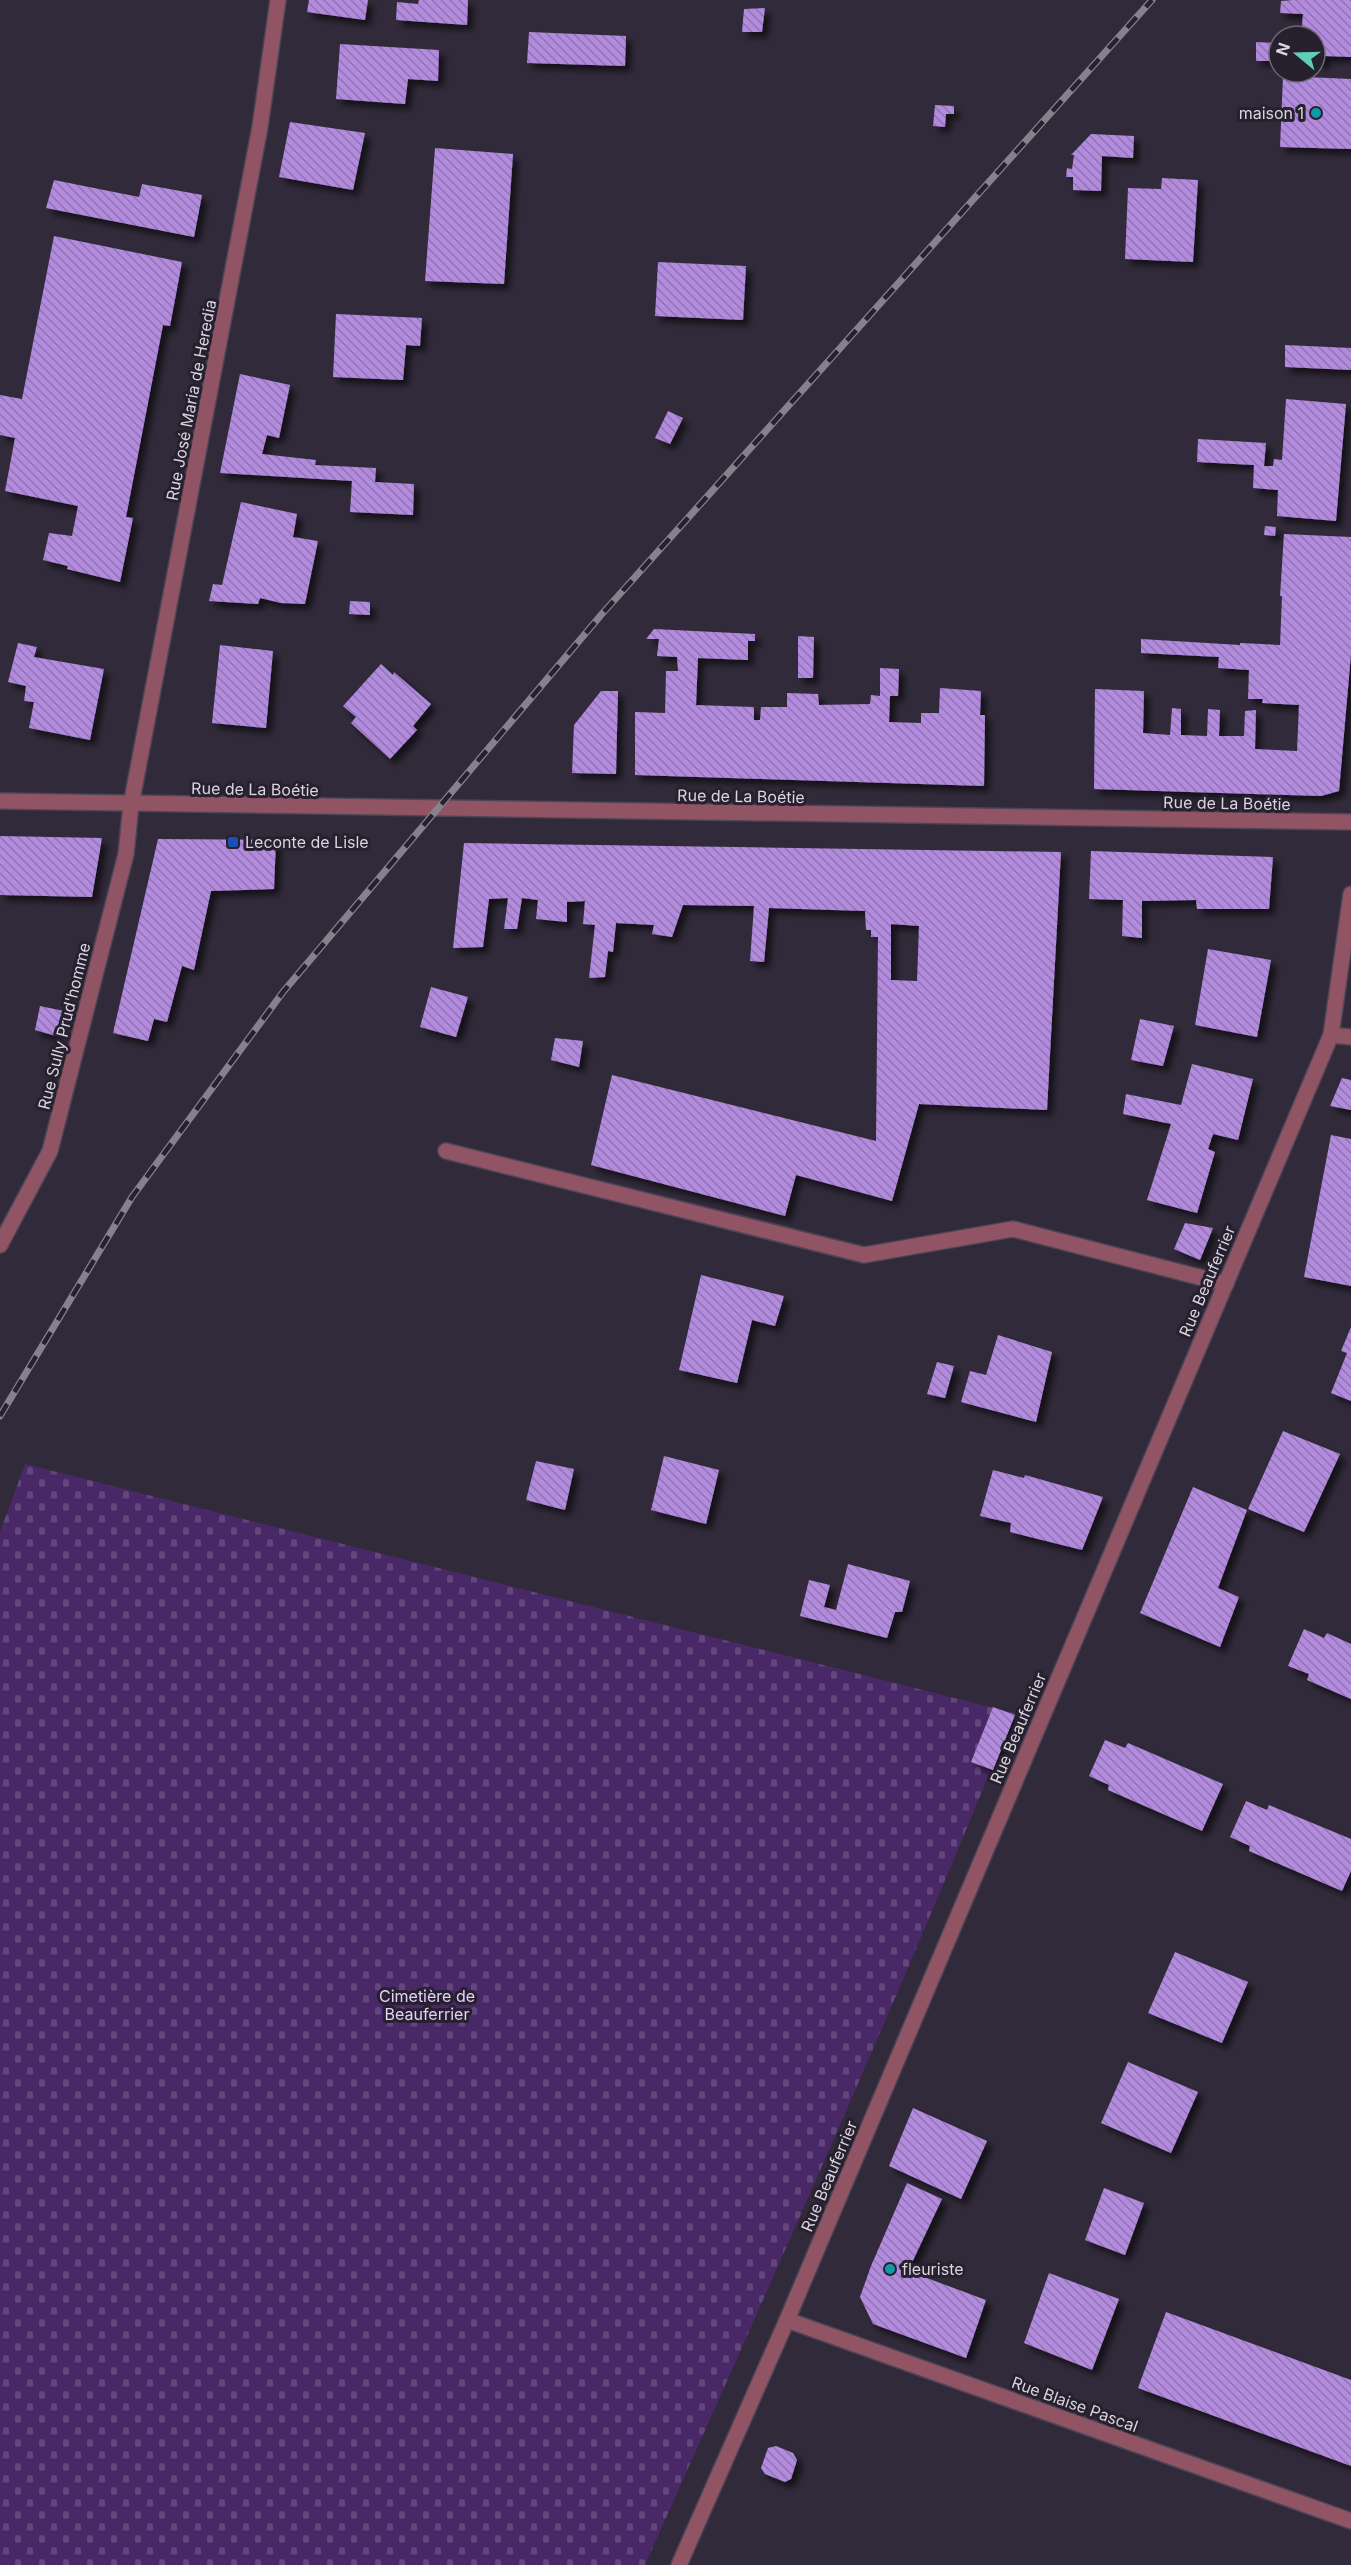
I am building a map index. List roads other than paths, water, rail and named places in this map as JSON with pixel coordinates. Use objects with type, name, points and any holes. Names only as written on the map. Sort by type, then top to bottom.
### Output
[{"type":"street","name":"Rue José Maria de Heredia","points":[[131,805],[261,127],[278,0]]},
{"type":"street","name":"Rue de La Boétie","points":[[0,801],[131,805],[1351,822]]},
{"type":"street","name":"Rue Sully Prud'homme","points":[[0,1245],[50,1151],[126,854],[131,805]]},
{"type":"street","name":"Rue Beauferrier","points":[[679,2565],[787,2320],[1331,1035],[1351,894]]},
{"type":"street","points":[[1331,1035],[1351,1037]]},
{"type":"street","points":[[446,1152],[864,1254],[1013,1229],[1226,1284]]},
{"type":"street","name":"Rue Blaise Pascal","points":[[787,2320],[1351,2521]]},
{"type":"railway","points":[[0,1416],[132,1197],[283,992],[601,615],[1152,0]]},
{"type":"place","name":"maison 1","points":[[1316,113]]},
{"type":"place","name":"Leconte de Lisle","points":[[233,842]]},
{"type":"place","name":"fleuriste","points":[[890,2269]]},
{"type":"park label","name":"Cimetière de Beauferrier","points":[[427,2005]]}]
